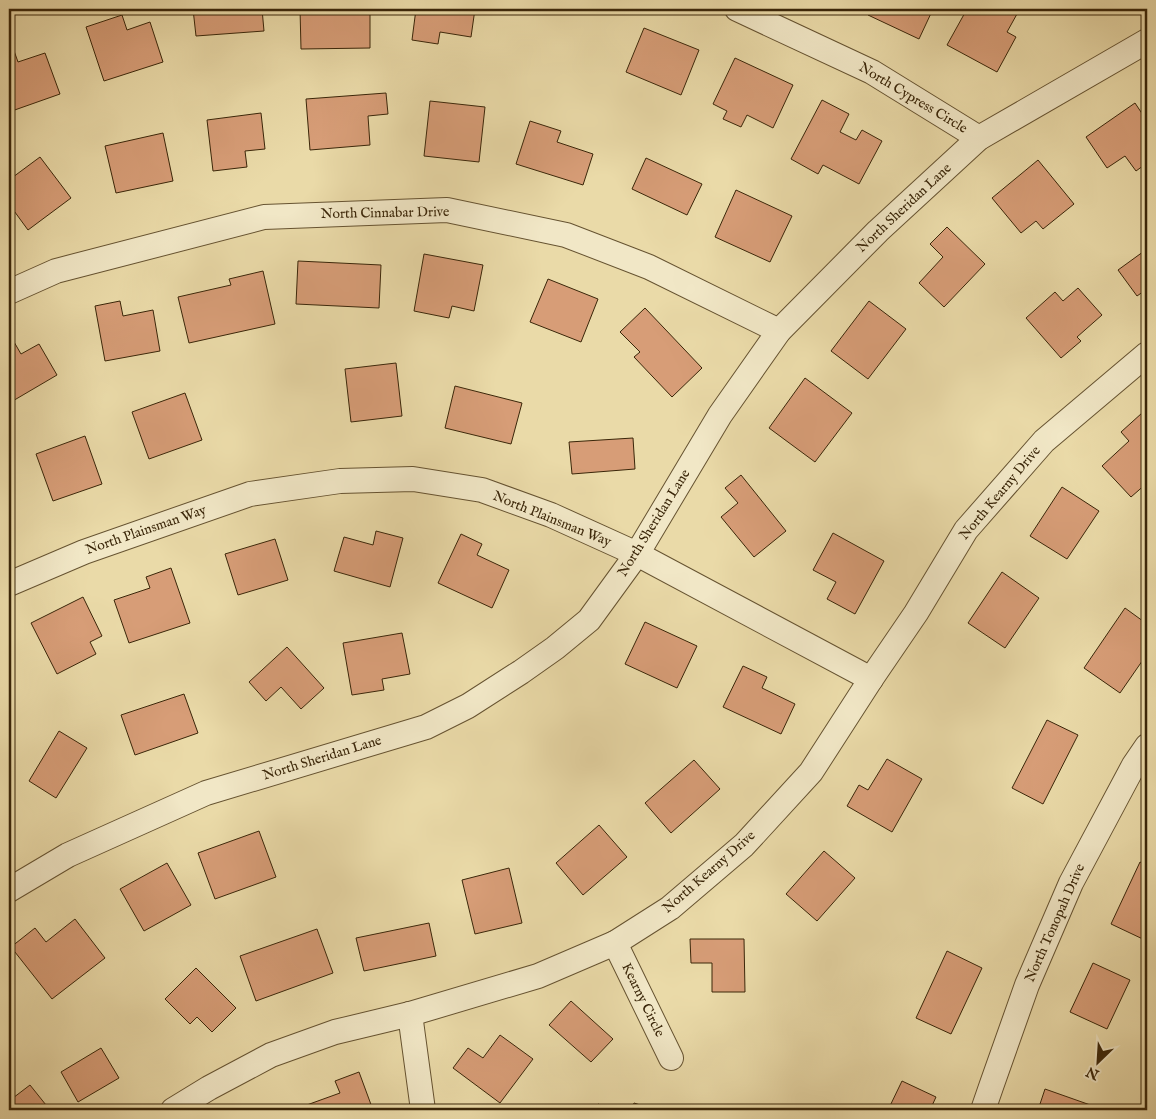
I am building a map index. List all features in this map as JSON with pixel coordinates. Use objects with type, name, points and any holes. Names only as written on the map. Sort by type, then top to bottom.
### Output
[{"type":"street","name":"North Cypress Circle","points":[[737,9],[872,72],[979,138]]},
{"type":"street","name":"North Sheridan Lane","points":[[9,890],[68,855],[206,793],[426,727],[468,706],[555,648],[589,620],[637,554],[720,415],[779,331],[878,231],[979,138],[1147,42]]},
{"type":"street","name":"North Cinnabar Drive","points":[[9,292],[56,271],[264,217],[447,210],[566,235],[649,267],[779,331]]},
{"type":"street","name":"North Kearny Drive","points":[[173,1110],[209,1088],[271,1055],[336,1032],[410,1014],[538,976],[615,943],[670,908],[744,845],[811,772],[916,613],[966,530],[1044,441],[1147,354]]},
{"type":"street","name":"North Plainsman Way","points":[[9,584],[84,552],[250,494],[340,481],[413,479],[482,490],[551,516],[637,554],[871,679]]},
{"type":"street","name":"North Tonopah Drive","points":[[984,1110],[1028,985],[1071,883],[1134,765],[1147,746]]},
{"type":"street","name":"Kearny Circle","points":[[615,943],[672,1058]]},
{"type":"street","points":[[410,1014],[423,1110]]},
{"type":"building","points":[[193,9],[262,9],[264,31],[196,36]]},
{"type":"building","points":[[300,9],[370,9],[370,48],[301,49]]},
{"type":"building","points":[[416,9],[475,9],[471,37],[440,32],[438,44],[412,40]]},
{"type":"building","points":[[871,9],[933,9],[919,39],[868,15]]},
{"type":"building","points":[[967,9],[983,9],[991,14],[994,9],[1006,9],[1017,14],[1007,32],[1016,37],[997,72],[947,45]]},
{"type":"building","points":[[122,15],[127,30],[150,22],[163,62],[104,81],[86,27]]},
{"type":"building","points":[[644,28],[699,50],[681,95],[626,72]]},
{"type":"building","points":[[13,48],[18,62],[45,53],[60,94],[9,112],[9,50]]},
{"type":"building","points":[[735,58],[793,85],[773,128],[747,115],[741,127],[723,119],[727,111],[713,104]]},
{"type":"building","points":[[386,93],[388,114],[368,116],[370,145],[310,150],[306,99]]},
{"type":"building","points":[[822,100],[849,114],[840,132],[856,140],[862,130],[882,141],[859,184],[823,165],[818,174],[791,159]]},
{"type":"building","points":[[430,101],[485,107],[479,162],[424,156]]},
{"type":"building","points":[[1135,103],[1147,121],[1147,163],[1136,171],[1125,156],[1107,168],[1086,137]]},
{"type":"building","points":[[261,113],[265,149],[245,151],[247,167],[213,171],[207,120]]},
{"type":"building","points":[[530,121],[561,131],[557,142],[593,154],[583,185],[516,164]]},
{"type":"building","points":[[163,133],[173,181],[116,193],[105,146]]},
{"type":"building","points":[[40,157],[71,198],[28,230],[9,204],[9,180]]},
{"type":"building","points":[[646,158],[702,184],[687,215],[632,189]]},
{"type":"building","points":[[1038,160],[1074,204],[1043,229],[1036,221],[1021,233],[992,198]]},
{"type":"building","points":[[736,190],[792,216],[770,262],[715,237]]},
{"type":"building","points":[[947,227],[985,264],[944,307],[919,283],[943,257],[930,244]]},
{"type":"building","points":[[1147,249],[1147,289],[1137,296],[1118,270]]},
{"type":"building","points":[[424,254],[483,265],[474,311],[452,306],[449,318],[414,311]]},
{"type":"building","points":[[298,261],[381,265],[379,308],[296,304]]},
{"type":"building","points":[[263,271],[275,324],[189,343],[178,297],[231,285],[229,279]]},
{"type":"building","points":[[548,279],[598,299],[581,342],[530,322]]},
{"type":"building","points":[[1078,288],[1102,315],[1077,337],[1081,341],[1061,358],[1026,318],[1055,292],[1063,301]]},
{"type":"building","points":[[120,301],[123,316],[153,310],[160,351],[105,361],[95,306]]},
{"type":"building","points":[[869,301],[906,329],[868,379],[831,351]]},
{"type":"building","points":[[645,308],[702,368],[672,397],[634,357],[640,352],[620,332]]},
{"type":"building","points":[[9,335],[21,354],[39,344],[57,375],[11,402],[9,398]]},
{"type":"building","points":[[396,363],[402,416],[351,422],[345,369]]},
{"type":"building","points":[[805,378],[852,413],[815,462],[769,428]]},
{"type":"building","points":[[455,386],[522,403],[511,444],[445,428]]},
{"type":"building","points":[[185,393],[202,440],[149,459],[132,412]]},
{"type":"building","points":[[1142,413],[1147,420],[1147,483],[1131,497],[1102,466],[1129,441],[1121,432]]},
{"type":"building","points":[[85,436],[102,484],[53,501],[36,454]]},
{"type":"building","points":[[633,438],[635,469],[572,474],[569,442]]},
{"type":"building","points":[[741,475],[786,531],[754,557],[721,517],[738,503],[725,488]]},
{"type":"building","points":[[1062,487],[1099,511],[1067,559],[1030,536]]},
{"type":"building","points":[[376,531],[403,538],[390,587],[334,571],[344,537],[373,545]]},
{"type":"building","points":[[833,533],[884,561],[855,614],[827,599],[836,582],[813,570]]},
{"type":"building","points":[[461,534],[482,544],[477,555],[509,570],[492,608],[438,583]]},
{"type":"building","points":[[275,539],[288,580],[238,595],[225,554]]},
{"type":"building","points":[[171,568],[190,623],[129,643],[114,600],[150,588],[146,577]]},
{"type":"building","points":[[1002,572],[1039,598],[1005,648],[968,623]]},
{"type":"building","points":[[83,597],[102,636],[90,642],[96,654],[57,674],[31,623]]},
{"type":"building","points":[[1125,608],[1147,624],[1147,654],[1120,693],[1084,668]]},
{"type":"building","points":[[645,622],[697,646],[677,688],[625,664]]},
{"type":"building","points":[[402,633],[410,674],[382,679],[384,690],[352,695],[343,643]]},
{"type":"building","points":[[287,647],[324,688],[301,709],[281,687],[266,701],[249,682]]},
{"type":"building","points":[[743,666],[767,677],[762,688],[795,704],[781,734],[723,707]]},
{"type":"building","points":[[184,694],[198,733],[135,755],[121,715]]},
{"type":"building","points":[[1047,720],[1078,735],[1043,804],[1012,788]]},
{"type":"building","points":[[59,731],[87,748],[56,798],[29,781]]},
{"type":"building","points":[[887,759],[922,779],[892,832],[847,806],[859,785],[868,790]]},
{"type":"building","points":[[694,760],[720,789],[671,833],[645,803]]},
{"type":"building","points":[[599,825],[627,857],[583,895],[556,863]]},
{"type":"building","points":[[259,831],[276,877],[215,899],[198,853]]},
{"type":"building","points":[[824,851],[855,878],[817,921],[786,894]]},
{"type":"building","points":[[1140,862],[1147,865],[1147,941],[1111,924]]},
{"type":"building","points":[[167,863],[191,905],[144,931],[120,889]]},
{"type":"building","points":[[509,868],[522,923],[475,934],[462,880]]},
{"type":"building","points":[[75,919],[105,958],[52,999],[11,947],[35,928],[46,942]]},
{"type":"building","points":[[429,923],[436,956],[364,971],[356,938]]},
{"type":"building","points":[[317,929],[333,973],[256,1001],[240,956]]},
{"type":"building","points":[[690,939],[744,939],[745,992],[712,992],[712,963],[691,963]]},
{"type":"building","points":[[947,951],[982,968],[951,1034],[916,1018]]},
{"type":"building","points":[[1093,963],[1130,980],[1107,1029],[1070,1012]]},
{"type":"building","points":[[196,968],[236,1008],[212,1032],[197,1017],[190,1024],[165,999]]},
{"type":"building","points":[[571,1001],[613,1039],[591,1062],[549,1025]]},
{"type":"building","points":[[500,1035],[533,1059],[500,1103],[453,1068],[468,1048],[483,1058]]},
{"type":"building","points":[[101,1048],[119,1078],[78,1102],[61,1072]]},
{"type":"building","points":[[359,1072],[373,1110],[306,1110],[304,1106],[340,1093],[335,1081]]},
{"type":"building","points":[[902,1081],[936,1097],[930,1110],[888,1110]]},
{"type":"building","points":[[30,1085],[50,1110],[9,1110],[9,1101]]},
{"type":"building","points":[[1045,1089],[1096,1107],[1095,1110],[1038,1110]]},
{"type":"building","points":[[634,1103],[656,1110],[631,1110]]},
{"type":"building","points":[[598,1104],[616,1110],[596,1110]]}]
